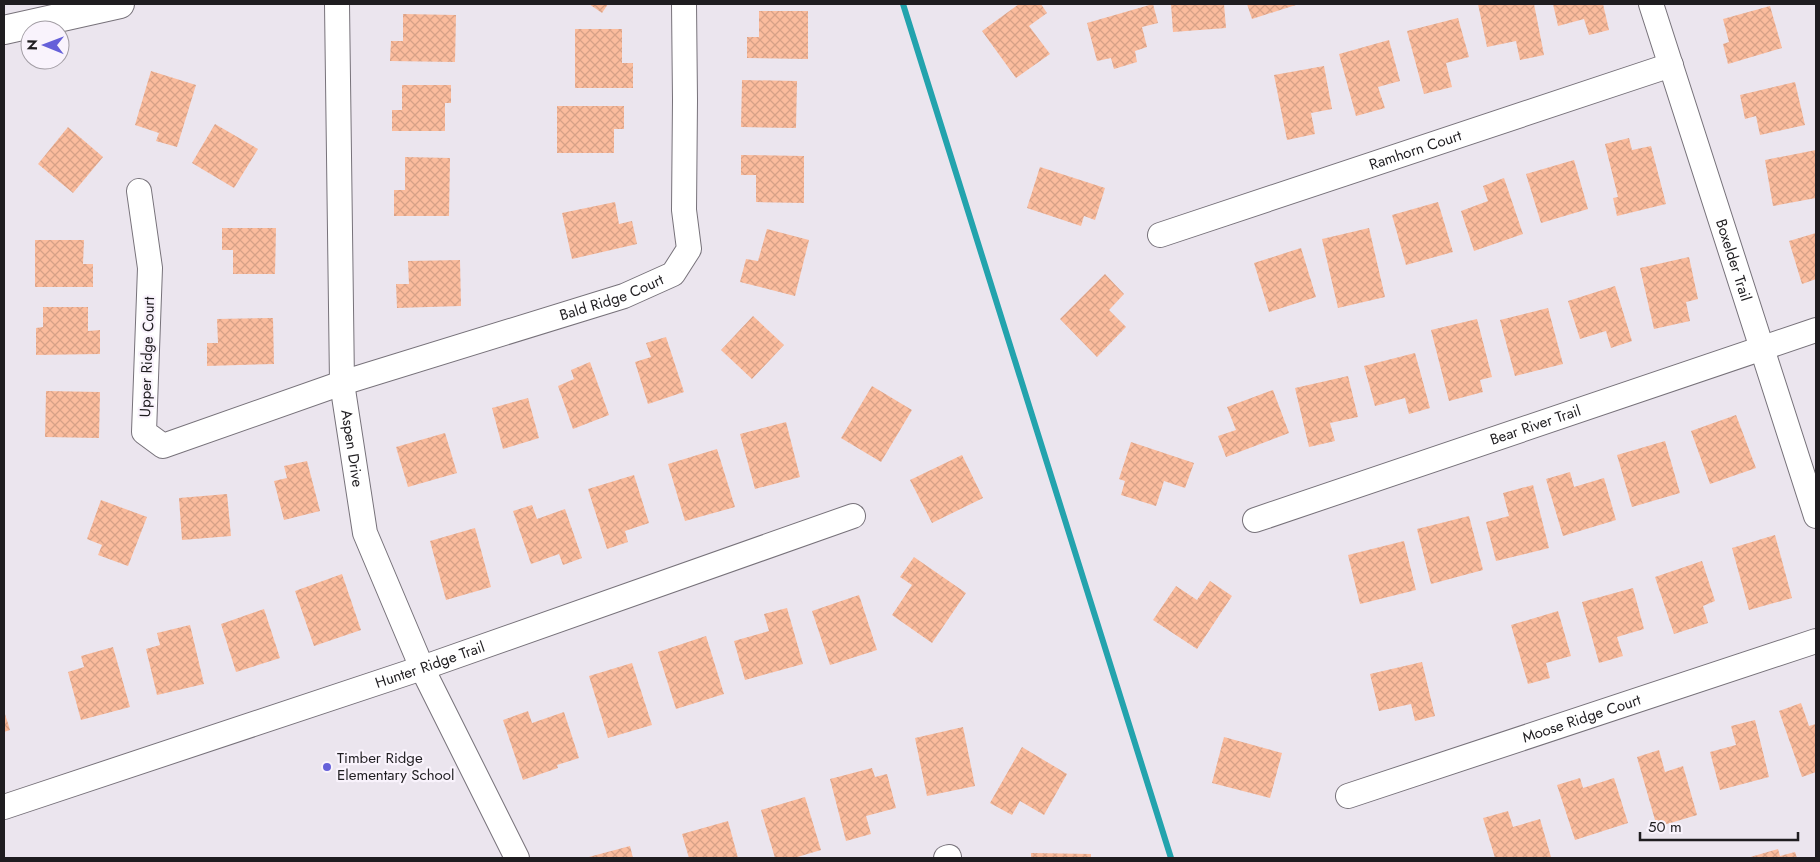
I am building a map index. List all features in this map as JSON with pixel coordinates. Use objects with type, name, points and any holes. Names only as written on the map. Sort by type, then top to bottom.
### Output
[{"type":"main road","points":[[4,30],[120,4]]},
{"type":"street","name":"Aspen Drive","points":[[337,4],[342,383],[365,533],[422,668],[508,856]]},
{"type":"street","name":"Bald Ridge Court","points":[[342,383],[624,296],[673,274],[689,249],[684,210],[686,100],[684,4]]},
{"type":"street","name":"Boxelder Trail","points":[[1652,4],[1816,516]]},
{"type":"street","name":"Ramhorn Court","points":[[1160,235],[1671,66]]},
{"type":"street","name":"Upper Ridge Court","points":[[139,191],[150,268],[144,432],[163,446],[342,383]]},
{"type":"street","name":"Bear River Trail","points":[[1255,520],[1816,330]]},
{"type":"street","name":"Hunter Ridge Trail","points":[[4,807],[422,668],[853,516]]},
{"type":"street","name":"Moose Ridge Court","points":[[1348,796],[1816,641]]},
{"type":"building","points":[[589,4],[608,4],[602,13]]},
{"type":"building","points":[[1019,4],[1041,4],[1047,13],[1029,26],[1050,54],[1016,78],[982,31]]},
{"type":"building","points":[[1153,4],[1158,23],[1142,27],[1147,47],[1135,51],[1137,62],[1114,69],[1111,58],[1097,61],[1087,23]]},
{"type":"building","points":[[1171,4],[1224,4],[1226,28],[1173,32]]},
{"type":"building","points":[[1247,4],[1299,4],[1252,19]]},
{"type":"building","points":[[1478,4],[1534,4],[1544,55],[1520,60],[1516,41],[1487,47]]},
{"type":"building","points":[[1553,4],[1603,4],[1609,30],[1589,35],[1584,19],[1558,26]]},
{"type":"building","points":[[1770,6],[1782,48],[1728,64],[1723,44],[1729,42],[1723,19]]},
{"type":"building","points":[[759,11],[808,11],[808,59],[747,58],[747,37],[759,37]]},
{"type":"building","points":[[403,14],[456,15],[455,62],[390,61],[391,41],[403,41]]},
{"type":"building","points":[[1458,18],[1469,57],[1446,63],[1452,87],[1424,94],[1407,31]]},
{"type":"building","points":[[575,29],[622,29],[622,63],[633,63],[633,88],[575,88]]},
{"type":"building","points":[[1389,40],[1400,81],[1378,87],[1385,108],[1356,116],[1339,54]]},
{"type":"building","points":[[1324,66],[1332,109],[1311,113],[1315,134],[1287,140],[1274,75]]},
{"type":"building","points":[[151,71],[196,85],[177,147],[156,141],[159,133],[135,125]]},
{"type":"building","points":[[742,80],[797,81],[796,128],[741,127]]},
{"type":"building","points":[[1795,82],[1805,125],[1760,135],[1756,116],[1745,119],[1740,95]]},
{"type":"building","points":[[402,85],[451,85],[451,103],[445,103],[445,131],[392,131],[392,110],[402,110]]},
{"type":"building","points":[[557,106],[624,106],[624,129],[614,129],[614,153],[557,153]]},
{"type":"building","points":[[215,124],[258,149],[234,188],[192,163]]},
{"type":"building","points":[[68,127],[103,157],[73,193],[38,164]]},
{"type":"building","points":[[1629,138],[1632,150],[1651,146],[1666,204],[1617,216],[1613,198],[1618,197],[1605,144]]},
{"type":"building","points":[[1816,150],[1816,198],[1773,206],[1765,160]]},
{"type":"building","points":[[741,155],[804,156],[804,203],[756,202],[756,175],[741,175]]},
{"type":"building","points":[[405,157],[450,158],[449,216],[394,216],[394,190],[405,190]]},
{"type":"building","points":[[1574,160],[1588,209],[1541,223],[1526,174]]},
{"type":"building","points":[[1040,167],[1105,188],[1095,220],[1084,216],[1081,226],[1027,208]]},
{"type":"building","points":[[1504,178],[1523,234],[1474,251],[1461,211],[1488,201],[1483,186]]},
{"type":"building","points":[[615,202],[619,224],[632,221],[637,244],[572,259],[562,213]]},
{"type":"building","points":[[1438,202],[1453,252],[1406,265],[1392,215]]},
{"type":"building","points":[[222,228],[276,228],[275,274],[233,274],[233,250],[222,250]]},
{"type":"building","points":[[1369,228],[1385,297],[1338,308],[1322,239]]},
{"type":"building","points":[[767,229],[809,240],[795,296],[740,282],[746,259],[758,261]]},
{"type":"building","points":[[1816,233],[1816,279],[1802,284],[1789,241]]},
{"type":"building","points":[[35,240],[84,240],[83,264],[93,264],[93,287],[35,287]]},
{"type":"building","points":[[1301,248],[1316,297],[1269,312],[1254,263]]},
{"type":"building","points":[[1689,257],[1698,299],[1686,302],[1690,321],[1654,329],[1640,268]]},
{"type":"building","points":[[460,260],[461,306],[397,308],[396,284],[409,284],[408,261]]},
{"type":"building","points":[[1105,274],[1124,294],[1109,310],[1126,327],[1097,357],[1060,319]]},
{"type":"building","points":[[1615,286],[1632,341],[1611,348],[1606,331],[1580,339],[1568,301]]},
{"type":"building","points":[[43,307],[88,307],[88,331],[100,330],[100,354],[36,355],[36,328],[43,327]]},
{"type":"building","points":[[1548,308],[1563,364],[1515,376],[1500,320]]},
{"type":"building","points":[[753,316],[784,345],[752,379],[721,350]]},
{"type":"building","points":[[273,318],[274,364],[207,366],[207,343],[218,343],[217,319]]},
{"type":"building","points":[[1477,319],[1492,377],[1480,380],[1483,392],[1449,401],[1431,330]]},
{"type":"building","points":[[666,337],[684,392],[648,404],[635,362],[651,357],[646,343]]},
{"type":"building","points":[[1415,353],[1430,408],[1409,414],[1405,398],[1375,406],[1364,366]]},
{"type":"building","points":[[590,362],[609,415],[573,429],[558,386],[574,379],[571,370]]},
{"type":"building","points":[[1348,376],[1358,417],[1330,423],[1335,441],[1309,447],[1295,388]]},
{"type":"building","points":[[872,386],[912,410],[881,462],[841,438]]},
{"type":"building","points":[[1273,390],[1289,433],[1226,457],[1218,436],[1236,430],[1227,407]]},
{"type":"building","points":[[46,391],[100,392],[99,438],[45,437]]},
{"type":"building","points":[[528,398],[539,438],[503,449],[492,408]]},
{"type":"building","points":[[1736,415],[1756,468],[1710,484],[1691,431]]},
{"type":"building","points":[[786,422],[800,477],[755,489],[740,434]]},
{"type":"building","points":[[445,433],[457,473],[408,487],[396,447]]},
{"type":"building","points":[[1665,441],[1680,493],[1632,507],[1617,455]]},
{"type":"building","points":[[1131,442],[1194,463],[1185,488],[1164,481],[1156,506],[1121,495],[1125,481],[1119,479]]},
{"type":"building","points":[[717,449],[735,507],[685,521],[668,464]]},
{"type":"building","points":[[962,455],[983,498],[932,523],[910,480]]},
{"type":"building","points":[[307,461],[320,511],[284,520],[274,481],[287,478],[284,466]]},
{"type":"building","points":[[1570,472],[1574,487],[1604,478],[1616,520],[1563,536],[1546,479]]},
{"type":"building","points":[[634,475],[649,523],[625,531],[628,542],[607,549],[588,489]]},
{"type":"building","points":[[1533,485],[1549,548],[1496,561],[1486,522],[1509,516],[1503,493]]},
{"type":"building","points":[[227,494],[231,536],[182,540],[179,498]]},
{"type":"building","points":[[101,500],[147,517],[128,566],[98,555],[102,545],[87,539]]},
{"type":"building","points":[[532,505],[537,519],[565,509],[582,558],[563,565],[559,554],[531,564],[513,511]]},
{"type":"building","points":[[1469,516],[1483,570],[1431,584],[1417,529]]},
{"type":"building","points":[[475,528],[491,587],[446,600],[430,541]]},
{"type":"building","points":[[1775,535],[1792,598],[1749,610],[1732,548]]},
{"type":"building","points":[[1404,541],[1416,590],[1360,604],[1348,555]]},
{"type":"building","points":[[914,557],[966,593],[932,643],[892,615],[912,585],[900,577]]},
{"type":"building","points":[[1702,561],[1715,601],[1703,606],[1708,623],[1674,634],[1655,577]]},
{"type":"building","points":[[342,574],[361,630],[314,646],[295,591]]},
{"type":"building","points":[[1210,581],[1232,596],[1197,649],[1153,620],[1176,586],[1197,600]]},
{"type":"building","points":[[1633,588],[1644,629],[1617,637],[1623,656],[1599,663],[1582,602]]},
{"type":"building","points":[[859,595],[877,650],[830,665],[812,611]]},
{"type":"building","points":[[787,608],[803,664],[745,680],[734,641],[769,631],[764,614]]},
{"type":"building","points":[[264,609],[280,658],[236,672],[221,624]]},
{"type":"building","points":[[1558,611],[1571,656],[1546,663],[1550,678],[1528,684],[1511,625]]},
{"type":"building","points":[[190,625],[204,684],[157,695],[146,649],[160,645],[157,633]]},
{"type":"building","points":[[706,636],[724,694],[676,709],[658,652]]},
{"type":"building","points":[[113,647],[130,707],[81,720],[68,672],[84,667],[81,656]]},
{"type":"building","points":[[1422,662],[1435,716],[1415,721],[1411,704],[1379,711],[1370,674]]},
{"type":"building","points":[[632,663],[652,725],[608,738],[589,676]]},
{"type":"building","points":[[1801,703],[1809,726],[1816,724],[1816,772],[1802,777],[1779,711]]},
{"type":"building","points":[[4,711],[10,730],[4,732]]},
{"type":"building","points":[[528,711],[532,723],[564,712],[579,758],[557,765],[558,768],[523,780],[503,720]]},
{"type":"building","points":[[1755,720],[1769,777],[1720,790],[1710,752],[1736,745],[1731,726]]},
{"type":"building","points":[[963,727],[975,786],[927,796],[915,738]]},
{"type":"building","points":[[1224,737],[1282,753],[1270,798],[1212,783]]},
{"type":"building","points":[[1022,747],[1067,774],[1044,815],[1020,801],[1012,815],[990,803]]},
{"type":"building","points":[[1659,750],[1665,772],[1683,766],[1697,815],[1657,827],[1637,757]]},
{"type":"building","points":[[872,768],[875,777],[887,774],[896,808],[866,816],[871,834],[846,841],[830,779]]},
{"type":"building","points":[[1580,778],[1583,788],[1614,778],[1628,823],[1575,840],[1557,785]]},
{"type":"building","points":[[805,797],[821,850],[794,858],[775,858],[761,810]]},
{"type":"building","points":[[1508,811],[1513,827],[1540,819],[1551,857],[1495,858],[1483,818]]},
{"type":"building","points":[[728,821],[738,858],[689,858],[682,834]]},
{"type":"building","points":[[630,846],[633,858],[585,858]]},
{"type":"building","points":[[1778,849],[1780,856],[1795,852],[1797,858],[1747,858]]},
{"type":"building","points":[[1031,853],[1091,854],[1091,858],[1031,858]]},
{"type":"waterway","points":[[903,4],[1171,858]]},
{"type":"place","name":"Timber Ridge Elementary School","points":[[327,767]]}]
